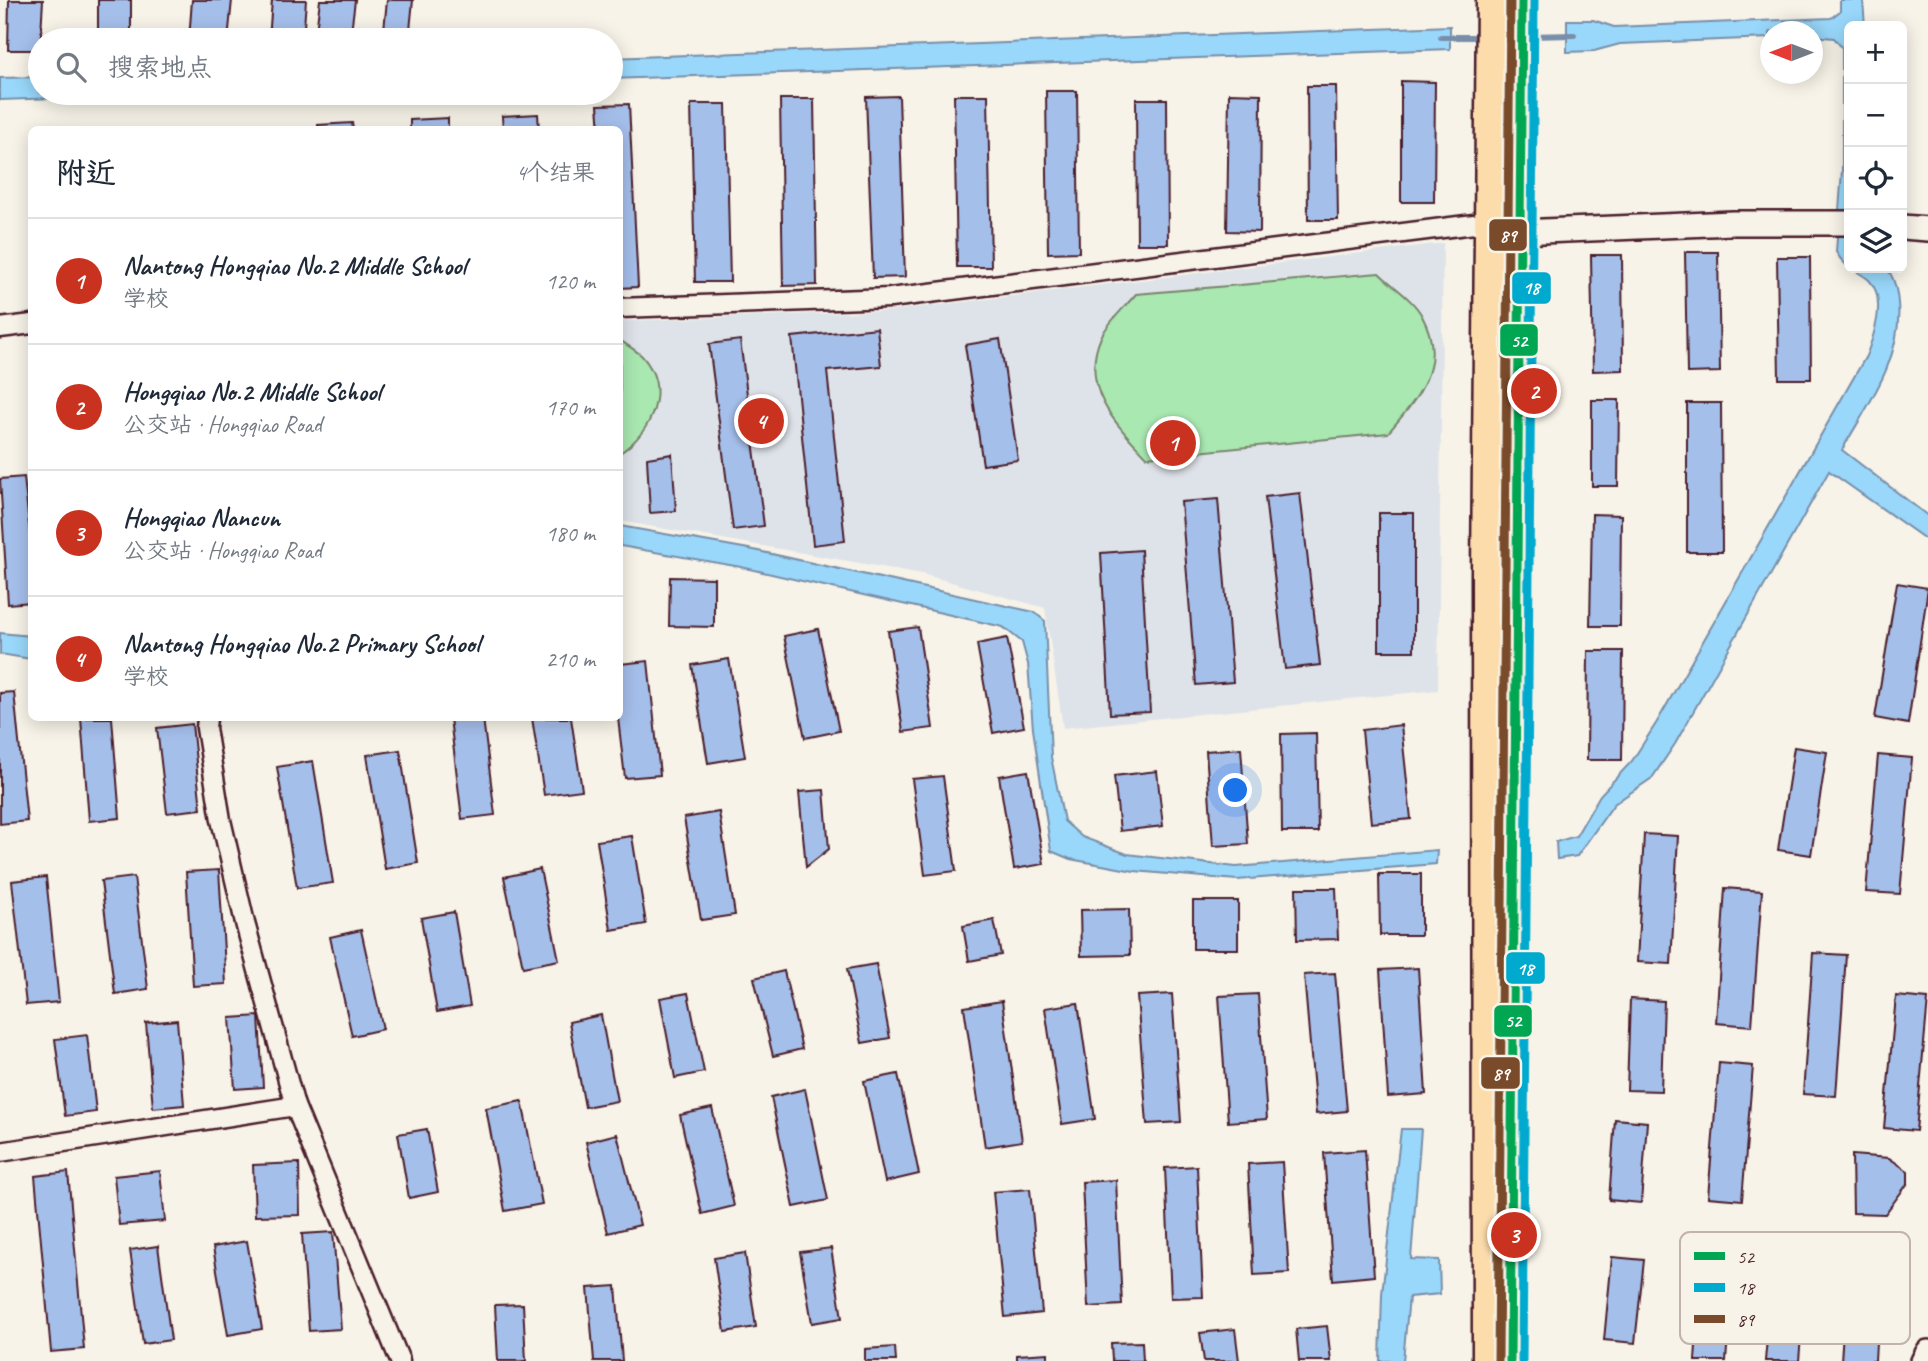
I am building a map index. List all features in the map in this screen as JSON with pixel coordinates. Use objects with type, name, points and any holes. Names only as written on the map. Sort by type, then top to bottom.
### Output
[{"type":"main road","points":[[1510,1361],[1509,1209],[1522,11]]},
{"type":"main road","points":[[1487,1361],[1486,575],[1491,12]]},
{"type":"street","points":[[623,308],[890,298],[1490,222]]},
{"type":"street","points":[[1519,232],[1841,222]]},
{"type":"street","points":[[1907,227],[1928,229]]},
{"type":"street","points":[[0,328],[28,324]]},
{"type":"street","points":[[207,721],[221,820],[245,923],[295,1106],[400,1361]]},
{"type":"street","points":[[0,1152],[295,1106]]},
{"type":"street","points":[[1923,1361],[1928,1352]]},
{"type":"shaded area","points":[[1443,243],[1438,690],[1063,728],[1045,608],[922,574],[623,522],[623,321],[890,311]]},
{"type":"green space","points":[[1379,273],[1418,310],[1429,333],[1432,350],[1431,365],[1419,393],[1388,433],[1147,457],[1113,418],[1097,388],[1095,355],[1101,337],[1112,320],[1136,294]]},
{"type":"green space","points":[[623,342],[642,356],[656,383],[654,409],[641,434],[623,451]]},
{"type":"water","points":[[1840,0],[1863,0],[1865,21],[1844,21],[1844,262],[1836,252],[1842,170],[1842,48],[1834,38],[1823,37],[1823,21],[1760,21],[1760,38],[1620,44],[1594,51],[1567,52],[1567,20],[1593,20],[1614,27],[1831,18],[1840,11]]},
{"type":"water","points":[[1450,26],[1450,49],[623,79],[623,58]]},
{"type":"water","points":[[28,77],[28,99],[0,100],[0,78]]},
{"type":"water","points":[[1858,273],[1891,275],[1898,303],[1895,343],[1882,380],[1842,450],[1928,516],[1928,541],[1829,471],[1675,744],[1652,778],[1614,804],[1577,856],[1557,859],[1556,842],[1576,836],[1600,795],[1632,761],[1657,722],[1866,356],[1878,307],[1874,288],[1869,280]]},
{"type":"water","points":[[623,527],[749,549],[1034,612],[1045,621],[1051,757],[1064,821],[1082,837],[1127,854],[1236,867],[1437,850],[1436,864],[1237,880],[1134,871],[1070,859],[1051,851],[1033,729],[1028,664],[1022,642],[1003,627],[741,567],[623,547]]},
{"type":"water","points":[[0,633],[28,636],[28,659],[0,654]]},
{"type":"water","points":[[1401,1129],[1421,1129],[1411,1259],[1439,1260],[1440,1294],[1409,1297],[1403,1361],[1380,1361],[1382,1294]]},
{"type":"building","points":[[9,0],[43,0],[41,28],[28,28],[28,50],[8,50]]},
{"type":"building","points":[[98,0],[131,0],[131,28],[98,28]]},
{"type":"building","points":[[192,0],[232,0],[229,28],[190,28]]},
{"type":"building","points":[[272,0],[306,0],[304,28],[270,28]]},
{"type":"building","points":[[320,0],[355,0],[352,28],[316,28]]},
{"type":"building","points":[[387,0],[413,0],[410,28],[384,28]]},
{"type":"building","points":[[1401,81],[1435,82],[1434,202],[1401,202]]},
{"type":"building","points":[[1307,86],[1336,86],[1338,220],[1308,220]]},
{"type":"building","points":[[1046,91],[1077,91],[1079,252],[1048,253]]},
{"type":"building","points":[[1229,93],[1261,94],[1260,232],[1227,231]]},
{"type":"building","points":[[954,95],[988,95],[991,267],[957,267]]},
{"type":"building","points":[[899,96],[905,277],[873,278],[866,97]]},
{"type":"building","points":[[780,99],[814,99],[817,285],[783,286]]},
{"type":"building","points":[[1136,99],[1167,99],[1168,244],[1137,244]]},
{"type":"building","points":[[629,104],[638,287],[623,288],[623,126],[600,126],[598,105]]},
{"type":"building","points":[[691,104],[726,104],[730,282],[695,282]]},
{"type":"building","points":[[538,114],[539,126],[503,126],[502,116]]},
{"type":"building","points":[[448,118],[448,126],[410,126],[410,120]]},
{"type":"building","points":[[352,123],[352,126],[318,126]]},
{"type":"building","points":[[1685,252],[1718,252],[1720,372],[1687,373]]},
{"type":"building","points":[[1591,255],[1622,255],[1623,370],[1593,371]]},
{"type":"building","points":[[1777,257],[1810,257],[1811,379],[1779,379]]},
{"type":"building","points":[[877,328],[881,366],[827,371],[845,541],[813,545],[792,337]]},
{"type":"building","points":[[1000,339],[1018,460],[983,465],[965,345]]},
{"type":"building","points":[[740,340],[764,526],[733,530],[709,344]]},
{"type":"building","points":[[1592,400],[1619,400],[1618,486],[1592,486]]},
{"type":"building","points":[[1687,403],[1721,403],[1722,552],[1687,552]]},
{"type":"building","points":[[672,454],[676,511],[650,513],[647,458]]},
{"type":"building","points":[[24,477],[28,516],[28,602],[8,604],[0,479]]},
{"type":"building","points":[[1300,493],[1320,665],[1285,669],[1265,497]]},
{"type":"building","points":[[1218,499],[1233,682],[1196,685],[1181,502]]},
{"type":"building","points":[[1379,513],[1414,513],[1414,651],[1379,651]]},
{"type":"building","points":[[1592,514],[1621,515],[1620,626],[1590,626]]},
{"type":"building","points":[[1141,550],[1150,712],[1110,714],[1101,553]]},
{"type":"building","points":[[670,577],[714,578],[714,627],[669,626]]},
{"type":"building","points":[[1897,583],[1928,588],[1908,724],[1875,718]]},
{"type":"building","points":[[918,627],[933,728],[903,732],[888,631]]},
{"type":"building","points":[[818,629],[839,731],[805,738],[784,636]]},
{"type":"building","points":[[1007,638],[1024,727],[993,733],[977,644]]},
{"type":"building","points":[[1588,651],[1623,651],[1622,760],[1587,760]]},
{"type":"building","points":[[729,659],[745,757],[708,763],[692,665]]},
{"type":"building","points":[[648,661],[660,775],[625,778],[618,721],[623,721],[623,664]]},
{"type":"building","points":[[14,692],[27,821],[0,824],[0,693]]},
{"type":"building","points":[[81,721],[112,721],[120,818],[89,821]]},
{"type":"building","points":[[450,721],[483,721],[495,815],[462,819]]},
{"type":"building","points":[[532,721],[571,721],[582,790],[544,795]]},
{"type":"building","points":[[192,724],[201,809],[167,813],[157,728]]},
{"type":"building","points":[[1401,725],[1411,819],[1371,823],[1362,730]]},
{"type":"building","points":[[1316,733],[1318,832],[1282,832],[1281,734]]},
{"type":"building","points":[[1794,747],[1827,752],[1811,855],[1778,850]]},
{"type":"building","points":[[1241,748],[1248,844],[1213,846],[1206,751]]},
{"type":"building","points":[[400,750],[418,863],[385,869],[367,755]]},
{"type":"building","points":[[1878,755],[1912,758],[1900,894],[1866,892]]},
{"type":"building","points":[[313,761],[333,883],[297,888],[277,767]]},
{"type":"building","points":[[1028,771],[1044,864],[1014,869],[999,776]]},
{"type":"building","points":[[1157,771],[1163,826],[1120,831],[1114,776]]},
{"type":"building","points":[[943,776],[956,871],[925,875],[912,779]]},
{"type":"building","points":[[824,790],[829,849],[806,867],[799,792]]},
{"type":"building","points":[[719,812],[735,915],[701,920],[684,818]]},
{"type":"building","points":[[1644,834],[1678,836],[1671,964],[1637,962]]},
{"type":"building","points":[[632,836],[646,924],[611,930],[597,841]]},
{"type":"building","points":[[540,869],[559,960],[523,967],[504,877]]},
{"type":"building","points":[[219,870],[226,984],[193,986],[186,872]]},
{"type":"building","points":[[1379,874],[1421,874],[1421,935],[1380,935]]},
{"type":"building","points":[[46,877],[59,1002],[26,1005],[12,881]]},
{"type":"building","points":[[134,877],[148,989],[115,994],[101,881]]},
{"type":"building","points":[[1296,888],[1336,888],[1338,939],[1297,940]]},
{"type":"building","points":[[1725,888],[1762,891],[1752,1026],[1716,1023]]},
{"type":"building","points":[[1193,901],[1238,901],[1238,949],[1193,949]]},
{"type":"building","points":[[1129,909],[1130,955],[1081,956],[1080,910]]},
{"type":"building","points":[[454,912],[470,1006],[437,1012],[421,918]]},
{"type":"building","points":[[994,920],[1001,955],[969,961],[963,926]]},
{"type":"building","points":[[361,930],[383,1029],[352,1036],[330,937]]},
{"type":"building","points":[[1813,953],[1846,955],[1836,1096],[1803,1094]]},
{"type":"building","points":[[876,964],[890,1038],[862,1043],[847,969]]},
{"type":"building","points":[[1418,968],[1426,1094],[1388,1097],[1380,970]]},
{"type":"building","points":[[784,971],[802,1049],[773,1056],[754,978]]},
{"type":"building","points":[[1335,973],[1347,1111],[1316,1114],[1304,975]]},
{"type":"building","points":[[688,993],[704,1072],[675,1078],[660,998]]},
{"type":"building","points":[[1172,994],[1181,1122],[1147,1124],[1137,996]]},
{"type":"building","points":[[1258,994],[1267,1119],[1228,1122],[1219,996]]},
{"type":"building","points":[[1896,996],[1928,999],[1916,1131],[1884,1128]]},
{"type":"building","points":[[1630,999],[1664,1001],[1661,1091],[1627,1090]]},
{"type":"building","points":[[1002,1001],[1022,1141],[985,1147],[964,1007]]},
{"type":"building","points":[[1078,1003],[1095,1119],[1062,1124],[1045,1008]]},
{"type":"building","points":[[601,1015],[617,1101],[585,1107],[569,1022]]},
{"type":"building","points":[[259,1016],[263,1087],[235,1089],[230,1018]]},
{"type":"building","points":[[177,1020],[184,1105],[153,1108],[146,1023]]},
{"type":"building","points":[[87,1035],[96,1112],[65,1116],[55,1039]]},
{"type":"building","points":[[1719,1063],[1753,1066],[1742,1200],[1708,1197]]},
{"type":"building","points":[[898,1074],[919,1174],[885,1182],[864,1081]]},
{"type":"building","points":[[805,1089],[828,1200],[794,1207],[771,1097]]},
{"type":"building","points":[[522,1101],[542,1204],[505,1211],[486,1108]]},
{"type":"building","points":[[712,1108],[734,1206],[702,1214],[680,1115]]},
{"type":"building","points":[[1615,1119],[1647,1122],[1641,1203],[1609,1200]]},
{"type":"building","points":[[427,1129],[438,1192],[409,1198],[398,1134]]},
{"type":"building","points":[[617,1134],[640,1225],[608,1233],[586,1142]]},
{"type":"building","points":[[1365,1150],[1374,1276],[1333,1280],[1324,1153]]},
{"type":"building","points":[[1852,1155],[1889,1158],[1908,1171],[1908,1183],[1885,1214],[1853,1213]]},
{"type":"building","points":[[1282,1162],[1289,1273],[1254,1275],[1248,1164]]},
{"type":"building","points":[[299,1163],[300,1215],[255,1216],[253,1165]]},
{"type":"building","points":[[1197,1166],[1203,1297],[1171,1298],[1165,1168]]},
{"type":"building","points":[[160,1171],[165,1221],[119,1225],[114,1176]]},
{"type":"building","points":[[68,1172],[84,1349],[51,1352],[35,1176]]},
{"type":"building","points":[[1116,1180],[1122,1305],[1088,1307],[1082,1182]]},
{"type":"building","points":[[1030,1189],[1042,1313],[1005,1317],[993,1192]]},
{"type":"building","points":[[333,1232],[341,1329],[309,1331],[302,1234]]},
{"type":"building","points":[[247,1241],[262,1329],[228,1335],[213,1247]]},
{"type":"building","points":[[158,1246],[171,1340],[143,1344],[130,1250]]},
{"type":"building","points":[[831,1248],[842,1318],[812,1323],[800,1252]]},
{"type":"building","points":[[745,1253],[756,1327],[725,1332],[714,1258]]},
{"type":"building","points":[[1612,1257],[1644,1260],[1635,1343],[1604,1340]]},
{"type":"building","points":[[616,1286],[622,1361],[594,1361],[588,1288]]},
{"type":"building","points":[[523,1304],[526,1361],[498,1361],[495,1305]]},
{"type":"building","points":[[1327,1326],[1331,1361],[1299,1361],[1296,1329]]},
{"type":"building","points":[[1235,1329],[1239,1361],[1204,1361],[1200,1333]]},
{"type":"building","points":[[1142,1342],[1143,1361],[1112,1361],[1111,1343]]},
{"type":"building","points":[[1696,1344],[1727,1344],[1726,1361],[1695,1361]]},
{"type":"building","points":[[1767,1344],[1800,1344],[1799,1361],[1765,1361]]},
{"type":"building","points":[[1842,1344],[1876,1344],[1875,1361],[1841,1361]]},
{"type":"building","points":[[895,1347],[896,1361],[865,1361],[865,1349]]},
{"type":"building","points":[[1048,1353],[1048,1361],[1017,1361],[1017,1355]]},
{"type":"waterway","points":[[1529,36],[1574,35]]},
{"type":"waterway","points":[[1441,37],[1483,37]]},
{"type":"transit line","name":"89","points":[[1498,1361],[1510,0]]},
{"type":"transit line","name":"52","points":[[1510,1361],[1522,0]]},
{"type":"transit line","name":"18","points":[[1522,1361],[1534,0]]},
{"type":"place","name":"Hongqiao No.2 Middle School","points":[[1534,391]]},
{"type":"place","name":"Nantong Hongqiao No.2 Primary School","points":[[761,421]]},
{"type":"place","name":"Nantong Hongqiao No.2 Middle School","points":[[1173,443]]},
{"type":"place","name":"Hongqiao Nancun","points":[[1514,1235]]}]
